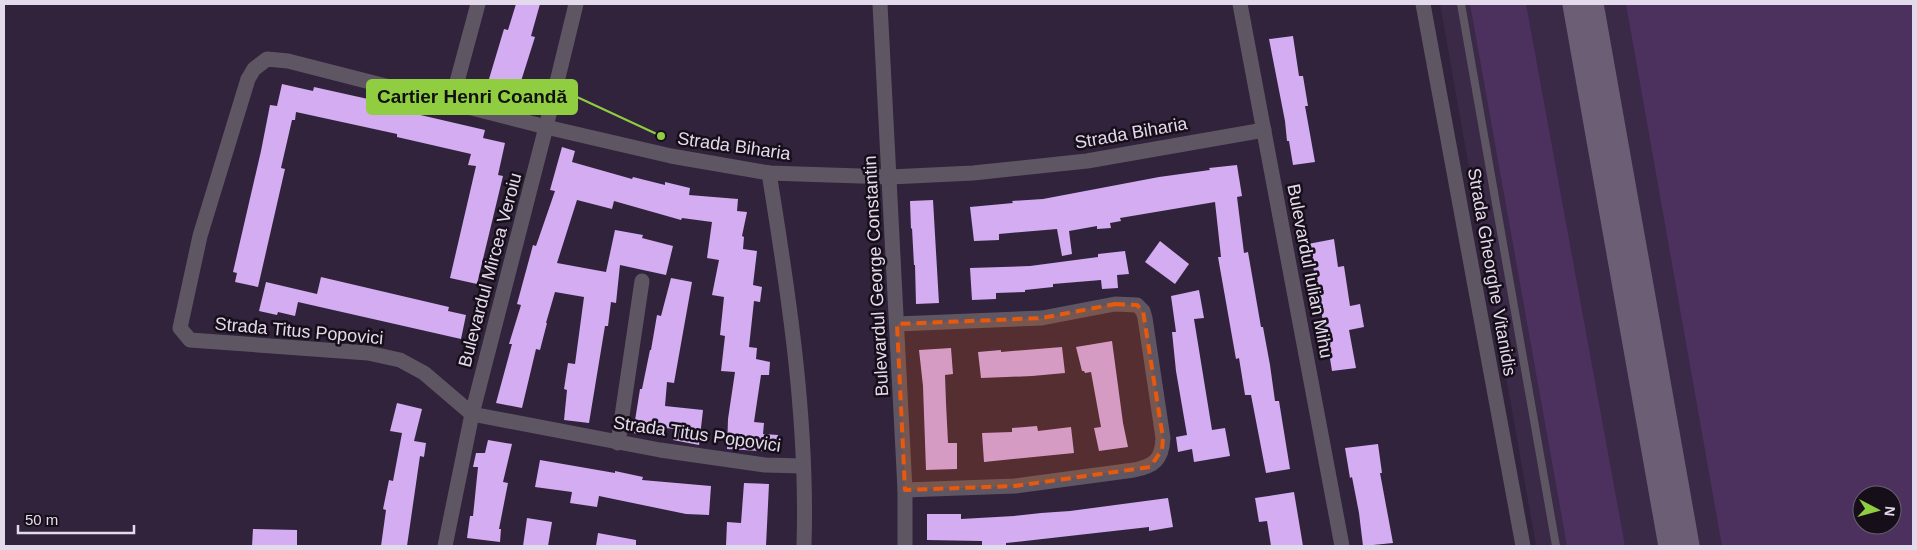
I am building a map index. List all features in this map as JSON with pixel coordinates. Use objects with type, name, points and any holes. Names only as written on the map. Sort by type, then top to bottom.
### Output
[{"type":"street","points":[[451,104],[478,4]]},
{"type":"street","name":"Bulevardul Mircea Veroiu","points":[[445,546],[472,414],[576,4]]},
{"type":"street","name":"Bulevardul George Constantin","points":[[880,4],[905,490],[905,546]]},
{"type":"street","name":"Bulevardul Iulian Mihu","points":[[1240,4],[1342,546]]},
{"type":"street","name":"Strada Gheorghe Vitanidis","points":[[1423,4],[1523,546]]},
{"type":"street","name":"Strada Biharia","points":[[266,59],[288,62],[451,104],[671,156],[769,173],[890,177],[973,173],[1087,161],[1264,130]]},
{"type":"street","name":"Strada Titus Popovici","points":[[266,59],[254,69],[248,79],[200,236],[180,328],[190,340],[368,353],[400,360],[424,373],[472,414],[618,443],[765,465],[803,466]]},
{"type":"street","points":[[769,173],[793,333],[803,466],[804,546]]},
{"type":"street","points":[[618,443],[642,281]]},
{"type":"street","points":[[897,324],[1042,318],[1115,304],[1137,305],[1143,311],[1145,318],[1163,438],[1162,450],[1157,460],[1150,467],[1015,486],[905,490]]},
{"type":"lane","points":[[1461,4],[1556,546]]},
{"type":"highlighted area","points":[[1115,304],[1137,305],[1143,311],[1163,438],[1162,450],[1150,467],[1015,486],[905,490],[897,324],[1042,318]]},
{"type":"shaded area","points":[[1440,4],[1913,4],[1913,546],[1536,546]]},
{"type":"shaded area","points":[[1470,4],[1526,4],[1625,546],[1567,546]]},
{"type":"shaded area","points":[[1626,4],[1913,4],[1913,546],[1722,546]]},
{"type":"building","points":[[516,4],[540,4],[531,36],[535,37],[516,97],[486,89],[504,29],[508,30]]},
{"type":"building","points":[[1293,36],[1299,76],[1303,76],[1308,106],[1305,106],[1315,162],[1293,165],[1269,39]]},
{"type":"building","points":[[282,84],[313,91],[314,87],[386,103],[386,107],[485,130],[483,138],[505,143],[498,175],[503,176],[477,284],[450,278],[476,166],[468,165],[471,154],[397,137],[397,134],[296,112],[295,120],[292,120],[281,168],[285,169],[258,287],[235,282],[237,273],[233,272],[270,105],[277,106]]},
{"type":"building","points":[[562,147],[575,151],[572,162],[632,179],[633,177],[665,185],[665,182],[690,188],[689,195],[738,199],[737,211],[747,212],[742,236],[744,237],[743,249],[757,251],[753,285],[762,287],[760,302],[754,301],[749,347],[757,348],[756,359],[770,362],[769,375],[761,375],[754,422],[764,423],[763,434],[778,435],[777,452],[727,449],[728,419],[735,372],[721,371],[725,336],[720,335],[724,297],[712,295],[719,260],[707,258],[712,222],[682,218],[681,220],[614,201],[612,209],[577,200],[557,263],[606,272],[615,230],[643,235],[642,238],[673,246],[666,275],[620,265],[616,303],[611,302],[608,326],[605,326],[589,423],[564,420],[567,390],[564,389],[568,363],[575,364],[584,297],[555,292],[540,350],[536,349],[522,408],[496,403],[512,344],[509,344],[521,305],[517,304],[533,245],[536,246],[555,191],[550,190]]},
{"type":"building","points":[[1237,165],[1242,196],[1237,197],[1244,253],[1248,252],[1275,401],[1279,401],[1290,469],[1266,473],[1251,395],[1245,395],[1239,358],[1236,359],[1218,257],[1221,257],[1215,202],[1120,218],[1121,221],[1110,223],[1111,228],[1097,229],[1097,226],[1069,231],[1072,254],[1062,256],[1057,229],[999,234],[999,240],[974,241],[970,207],[1043,199],[1159,177],[1210,170],[1209,168]]},
{"type":"building","points":[[933,200],[939,303],[916,304],[910,201]]},
{"type":"building","points":[[1334,239],[1338,267],[1344,266],[1350,306],[1360,304],[1364,327],[1349,330],[1356,368],[1332,371],[1326,334],[1324,334],[1320,297],[1317,298],[1313,263],[1308,244]]},
{"type":"building","points":[[1160,241],[1189,264],[1175,284],[1145,262]]},
{"type":"building","points":[[1125,251],[1129,274],[1117,275],[1118,288],[1102,289],[1101,280],[1053,284],[1053,287],[1025,290],[1025,292],[996,293],[996,299],[972,300],[970,268],[1030,266],[1098,257],[1098,254]]},
{"type":"building","points":[[321,277],[449,307],[448,311],[466,315],[461,339],[298,302],[295,316],[278,312],[277,315],[259,311],[266,282],[317,294]]},
{"type":"building","points":[[671,278],[692,282],[674,383],[667,382],[665,406],[703,410],[699,445],[673,440],[674,429],[649,426],[648,435],[633,433],[640,389],[642,389],[651,350],[657,315],[661,316]]},
{"type":"building","points":[[1199,290],[1204,318],[1194,319],[1212,430],[1225,428],[1230,456],[1194,462],[1192,449],[1178,452],[1176,437],[1187,435],[1176,371],[1172,332],[1176,332],[1171,296]]},
{"type":"building","points":[[1112,341],[1128,447],[1099,451],[1094,428],[1101,427],[1091,372],[1085,373],[1082,371],[1076,347]]},
{"type":"building","points":[[1062,347],[1065,373],[981,378],[978,352]]},
{"type":"building","points":[[951,348],[953,374],[945,375],[946,403],[948,443],[957,443],[957,469],[926,470],[923,386],[919,350]]},
{"type":"building","points":[[397,403],[422,409],[414,441],[426,443],[424,457],[420,456],[407,546],[381,546],[386,510],[383,509],[389,480],[393,481],[402,433],[390,431]]},
{"type":"building","points":[[1037,426],[1038,431],[1071,427],[1074,453],[984,462],[982,433],[1012,432],[1012,428]]},
{"type":"building","points":[[488,440],[512,444],[503,482],[508,483],[499,529],[501,529],[500,542],[467,538],[470,516],[473,516],[478,467],[473,467],[476,453],[485,453]]},
{"type":"building","points":[[1378,444],[1382,473],[1380,473],[1393,543],[1363,546],[1359,513],[1345,448]]},
{"type":"building","points":[[540,460],[615,473],[615,471],[643,477],[642,480],[711,486],[709,515],[686,514],[599,496],[597,507],[570,503],[572,492],[535,487]]},
{"type":"building","points":[[744,483],[769,484],[766,546],[726,546],[727,522],[741,523]]},
{"type":"building","points":[[1294,492],[1303,546],[1271,546],[1267,521],[1259,522],[1255,498]]},
{"type":"building","points":[[1168,498],[1173,527],[1149,531],[1149,527],[1006,543],[1006,546],[982,546],[982,541],[927,540],[927,514],[961,514],[961,519],[1014,516],[1070,511]]},
{"type":"building","points":[[527,518],[552,522],[548,546],[523,546]]},
{"type":"building","points":[[253,529],[297,530],[297,546],[252,546]]},
{"type":"building","points":[[598,533],[636,540],[636,546],[596,546]]},
{"type":"taxiway","points":[[1583,4],[1679,546]]},
{"type":"place","name":"Cartier Henri Coandă","points":[[661,136]]}]
